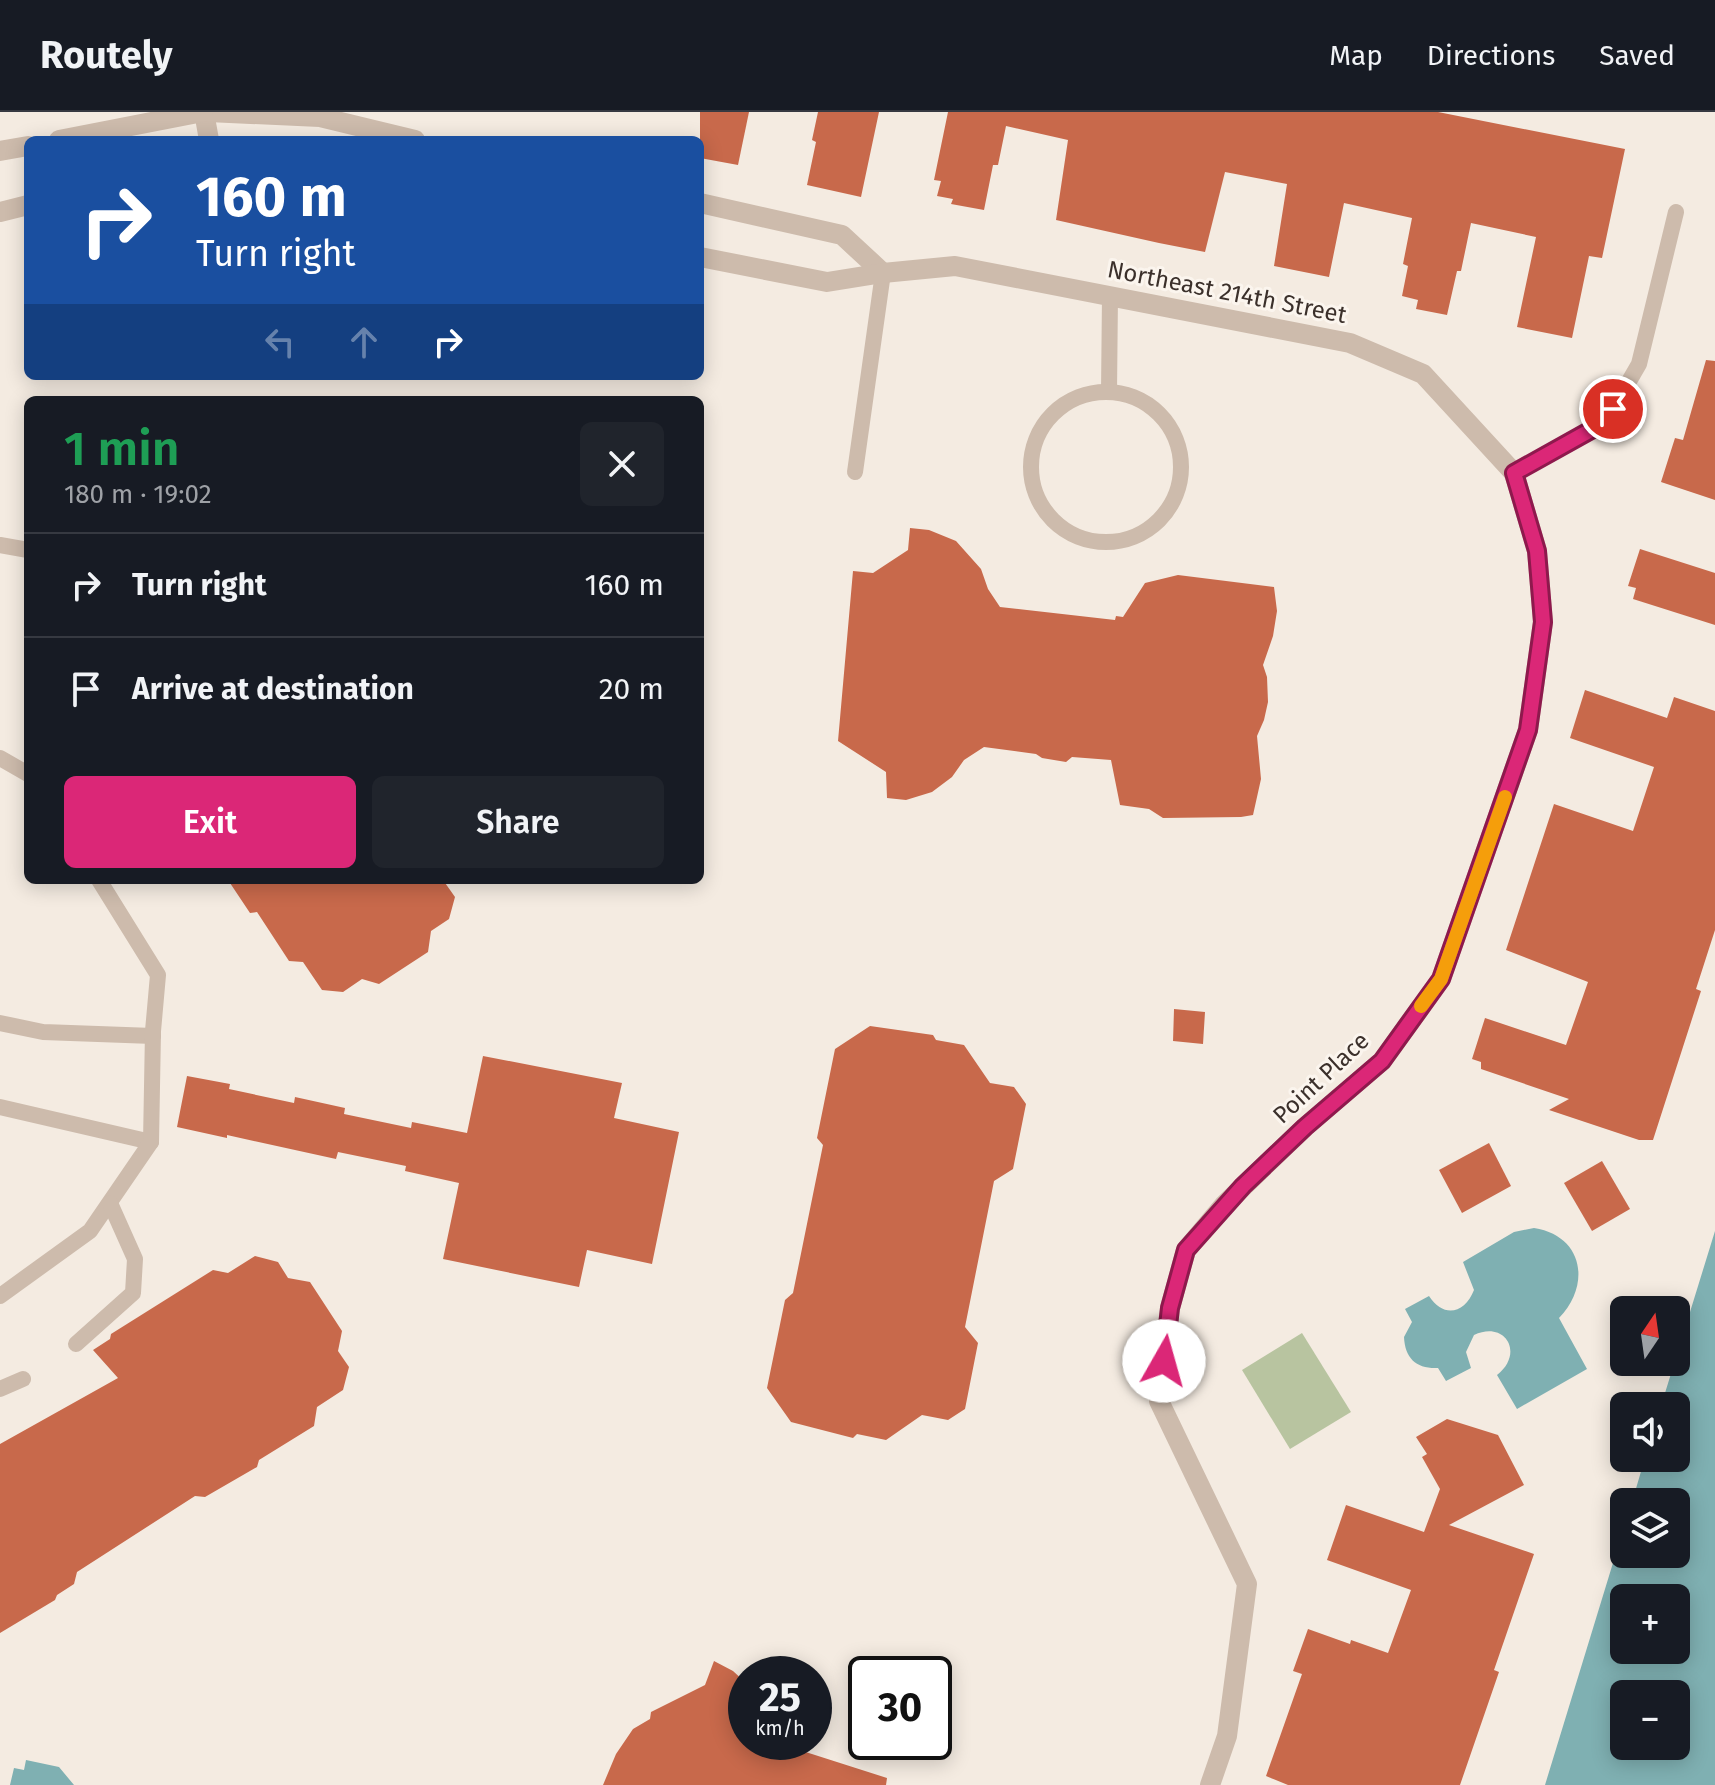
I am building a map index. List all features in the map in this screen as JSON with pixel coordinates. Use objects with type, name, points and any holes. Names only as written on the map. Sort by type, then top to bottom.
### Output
[{"type":"street","points":[[205,112],[208,136]]},
{"type":"street","points":[[80,136],[205,112],[320,117],[398,136]]},
{"type":"street","points":[[0,151],[24,147]]},
{"type":"street","points":[[704,204],[842,235],[883,273]]},
{"type":"street","points":[[0,212],[24,206]]},
{"type":"street","name":"Northeast 214th Street","points":[[704,258],[827,282],[955,266],[1350,343],[1423,374],[1514,473]]},
{"type":"street","name":"Point Place","points":[[1210,1785],[1227,1736],[1247,1584],[1159,1401],[1170,1308],[1186,1250],[1194,1240],[1224,1205],[1305,1127],[1382,1061],[1441,979],[1528,730],[1543,622],[1537,551],[1514,473]]},
{"type":"lane","points":[[1514,473],[1591,430],[1613,409],[1639,364],[1676,212]]},
{"type":"lane","points":[[855,472],[883,273]]},
{"type":"lane","points":[[1109,392],[1110,295]]},
{"type":"lane","points":[[1109,392],[1134,397],[1156,410],[1172,430],[1181,453],[1181,478],[1173,502],[1158,523],[1136,537],[1112,543],[1086,540],[1063,529],[1046,512],[1035,491],[1031,467],[1034,443],[1046,422],[1063,405],[1085,395],[1109,392]]},
{"type":"lane","points":[[0,545],[24,549]]},
{"type":"lane","points":[[0,758],[24,772]]},
{"type":"lane","points":[[0,1296],[90,1231],[151,1142],[153,1036],[158,975],[101,884]]},
{"type":"lane","points":[[0,1023],[43,1032],[153,1036]]},
{"type":"lane","points":[[0,1107],[151,1142]]},
{"type":"lane","points":[[76,1344],[133,1293],[135,1259],[110,1203]]},
{"type":"lane","points":[[0,1389],[23,1379]]},
{"type":"green space","points":[[1302,1333],[1351,1412],[1290,1449],[1242,1370]]},
{"type":"water","points":[[1534,1228],[1564,1241],[1577,1264],[1576,1291],[1559,1318],[1587,1369],[1517,1409],[1497,1375],[1510,1357],[1508,1341],[1502,1335],[1485,1332],[1474,1335],[1466,1352],[1471,1368],[1446,1381],[1438,1368],[1424,1367],[1410,1357],[1404,1337],[1412,1322],[1405,1309],[1429,1296],[1441,1308],[1460,1308],[1474,1290],[1463,1262],[1514,1232]]},
{"type":"water","points":[[1715,1231],[1715,1785],[1545,1785],[1611,1568],[1690,1568],[1690,1488],[1636,1488],[1641,1472],[1690,1472],[1690,1392],[1665,1392],[1670,1376],[1690,1376],[1690,1312]]},
{"type":"water","points":[[26,1760],[59,1767],[74,1785],[10,1785],[14,1768],[24,1770]]},
{"type":"building","points":[[700,112],[749,112],[738,165],[704,159],[704,136],[700,136]]},
{"type":"building","points":[[818,112],[879,112],[861,197],[807,185],[816,142],[812,140]]},
{"type":"building","points":[[948,112],[1438,112],[1625,149],[1602,258],[1589,256],[1572,338],[1517,327],[1536,237],[1471,223],[1461,271],[1457,271],[1447,315],[1416,309],[1418,300],[1402,296],[1408,266],[1403,264],[1412,218],[1344,203],[1329,277],[1274,266],[1287,184],[1225,172],[1205,252],[1159,243],[1056,220],[1068,140],[1006,126],[998,165],[993,165],[984,210],[951,204],[953,199],[937,196],[941,181],[934,180]]},
{"type":"building","points":[[1706,360],[1715,361],[1715,500],[1661,482],[1675,438],[1683,440]]},
{"type":"building","points":[[910,528],[929,530],[956,541],[981,569],[988,589],[1000,607],[1115,620],[1116,616],[1123,617],[1145,583],[1178,575],[1274,587],[1277,611],[1273,636],[1263,665],[1268,702],[1257,736],[1261,779],[1253,815],[1163,818],[1149,809],[1120,805],[1111,760],[1072,757],[1066,762],[1036,754],[984,747],[964,760],[952,777],[932,792],[906,800],[887,798],[886,772],[838,741],[853,571],[873,573],[908,550]]},
{"type":"building","points":[[1640,549],[1715,573],[1715,625],[1633,599],[1636,588],[1628,586]]},
{"type":"building","points":[[1585,690],[1667,718],[1674,697],[1715,711],[1715,930],[1696,989],[1701,991],[1653,1140],[1639,1140],[1549,1110],[1569,1099],[1481,1069],[1481,1062],[1472,1059],[1485,1018],[1566,1045],[1588,982],[1506,950],[1554,804],[1633,831],[1654,767],[1570,738]]},
{"type":"building","points":[[231,884],[446,884],[455,897],[449,919],[431,931],[428,952],[379,984],[362,979],[343,992],[322,990],[303,962],[289,961],[257,912],[250,913]]},
{"type":"building","points":[[1174,1009],[1205,1012],[1203,1044],[1173,1041]]},
{"type":"building","points":[[870,1026],[933,1035],[936,1040],[964,1045],[990,1083],[1014,1087],[1026,1104],[1013,1169],[994,1181],[965,1327],[978,1343],[965,1409],[948,1420],[922,1415],[886,1440],[857,1434],[853,1438],[791,1422],[767,1388],[785,1300],[793,1293],[823,1145],[817,1138],[835,1049]]},
{"type":"building","points":[[483,1056],[622,1083],[614,1118],[679,1132],[652,1264],[587,1250],[579,1287],[443,1259],[459,1183],[405,1171],[406,1166],[338,1152],[336,1159],[177,1127],[187,1076],[230,1084],[229,1089],[294,1103],[295,1097],[345,1108],[344,1114],[411,1128],[412,1122],[467,1133]]},
{"type":"building","points":[[1489,1143],[1511,1186],[1462,1213],[1439,1170]]},
{"type":"building","points":[[1602,1161],[1630,1209],[1592,1231],[1564,1183]]},
{"type":"building","points":[[255,1256],[278,1262],[288,1278],[310,1282],[342,1331],[338,1351],[349,1367],[343,1390],[317,1407],[314,1426],[259,1460],[257,1467],[205,1497],[195,1496],[77,1572],[74,1584],[57,1595],[55,1600],[0,1633],[0,1444],[118,1378],[93,1350],[110,1339],[111,1334],[213,1270],[228,1273]]},
{"type":"building","points":[[1447,1419],[1498,1435],[1524,1485],[1449,1525],[1534,1554],[1494,1670],[1499,1672],[1460,1785],[1288,1785],[1266,1776],[1302,1674],[1293,1671],[1308,1629],[1388,1653],[1411,1590],[1327,1560],[1346,1505],[1424,1532],[1440,1489],[1422,1457],[1427,1454],[1416,1437]]},
{"type":"building","points":[[714,1661],[728,1668],[728,1760],[831,1760],[887,1778],[886,1785],[603,1785],[616,1754],[633,1729],[650,1719],[651,1712],[705,1685]]},
{"type":"slow traffic","points":[[1421,1006],[1441,979],[1505,797]]},
{"type":"route","points":[[1164,1361],[1170,1308],[1186,1250],[1243,1186],[1305,1127],[1382,1061],[1441,979],[1528,730],[1543,622],[1537,551],[1514,473],[1591,430],[1613,409]]}]
